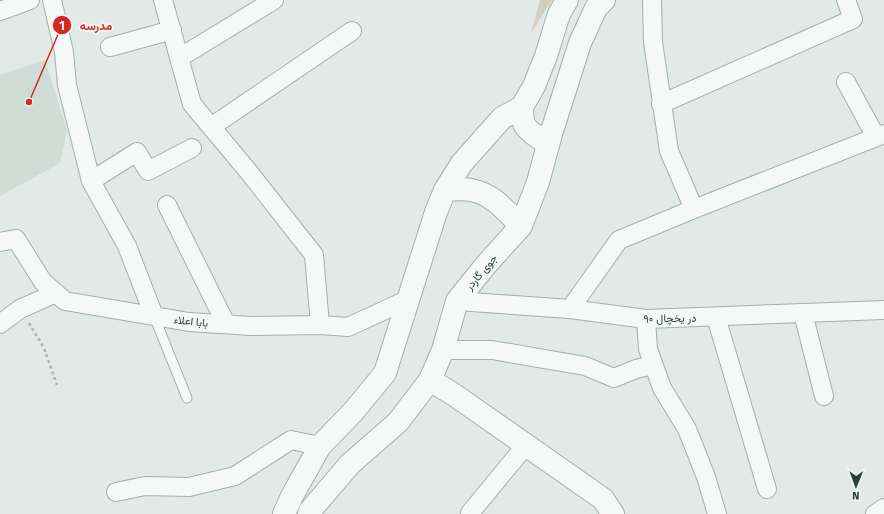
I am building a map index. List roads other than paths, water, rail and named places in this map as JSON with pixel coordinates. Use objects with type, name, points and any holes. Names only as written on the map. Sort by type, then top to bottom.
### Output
[{"type":"street","points":[[0,11],[30,0]]},
{"type":"street","points":[[52,0],[64,52],[67,85],[90,181],[127,246],[154,316]]},
{"type":"street","points":[[163,0],[192,104],[248,171],[314,255],[320,325]]},
{"type":"street","points":[[179,58],[274,0]]},
{"type":"street","points":[[551,134],[539,138],[528,131],[522,121],[522,107],[534,86],[546,56],[559,14],[567,0]]},
{"type":"street","name":"جوی گاردر","points":[[309,514],[350,464],[398,422],[430,380],[443,350],[457,301],[485,266],[521,226],[538,182],[551,134],[580,43],[596,8],[604,0]]},
{"type":"street","points":[[652,0],[653,42],[669,151],[694,209]]},
{"type":"street","points":[[661,104],[853,19],[846,0]]},
{"type":"street","points":[[110,47],[172,30]]},
{"type":"street","points":[[211,127],[352,31]]},
{"type":"street","points":[[570,309],[619,240],[880,136],[846,82]]},
{"type":"street","points":[[284,514],[292,496],[320,446],[353,412],[385,373],[436,212],[446,190],[462,163],[502,118],[522,107]]},
{"type":"street","points":[[90,181],[137,152],[148,171],[192,148]]},
{"type":"street","points":[[446,190],[470,189],[486,194],[499,203],[521,226]]},
{"type":"street","points":[[167,205],[226,324]]},
{"type":"street","name":"بابا اعلاء","points":[[0,242],[16,239],[42,282],[65,301],[189,322],[251,326],[320,325],[348,327],[409,299]]},
{"type":"street","points":[[0,324],[20,310],[56,293]]},
{"type":"street","name":"در یخچال ۹۰","points":[[457,301],[570,309],[646,319],[803,313],[884,312]]},
{"type":"street","points":[[803,313],[824,396]]},
{"type":"street","points":[[716,317],[767,489]]},
{"type":"street","points":[[646,319],[648,348],[653,365],[662,388],[687,429],[706,477],[717,514]]},
{"type":"street","points":[[443,350],[492,350],[585,366],[614,378],[636,369],[653,365]]},
{"type":"street","points":[[430,380],[453,394],[603,499],[612,514]]},
{"type":"street","points":[[116,492],[145,486],[190,487],[234,476],[291,440],[320,446],[350,464]]},
{"type":"street","points":[[470,513],[526,445]]},
{"type":"street","points":[[875,514],[884,508]]},
{"type":"lane","points":[[154,316],[187,398]]},
{"type":"place","name":"مدرسه","points":[[29,102]]}]
